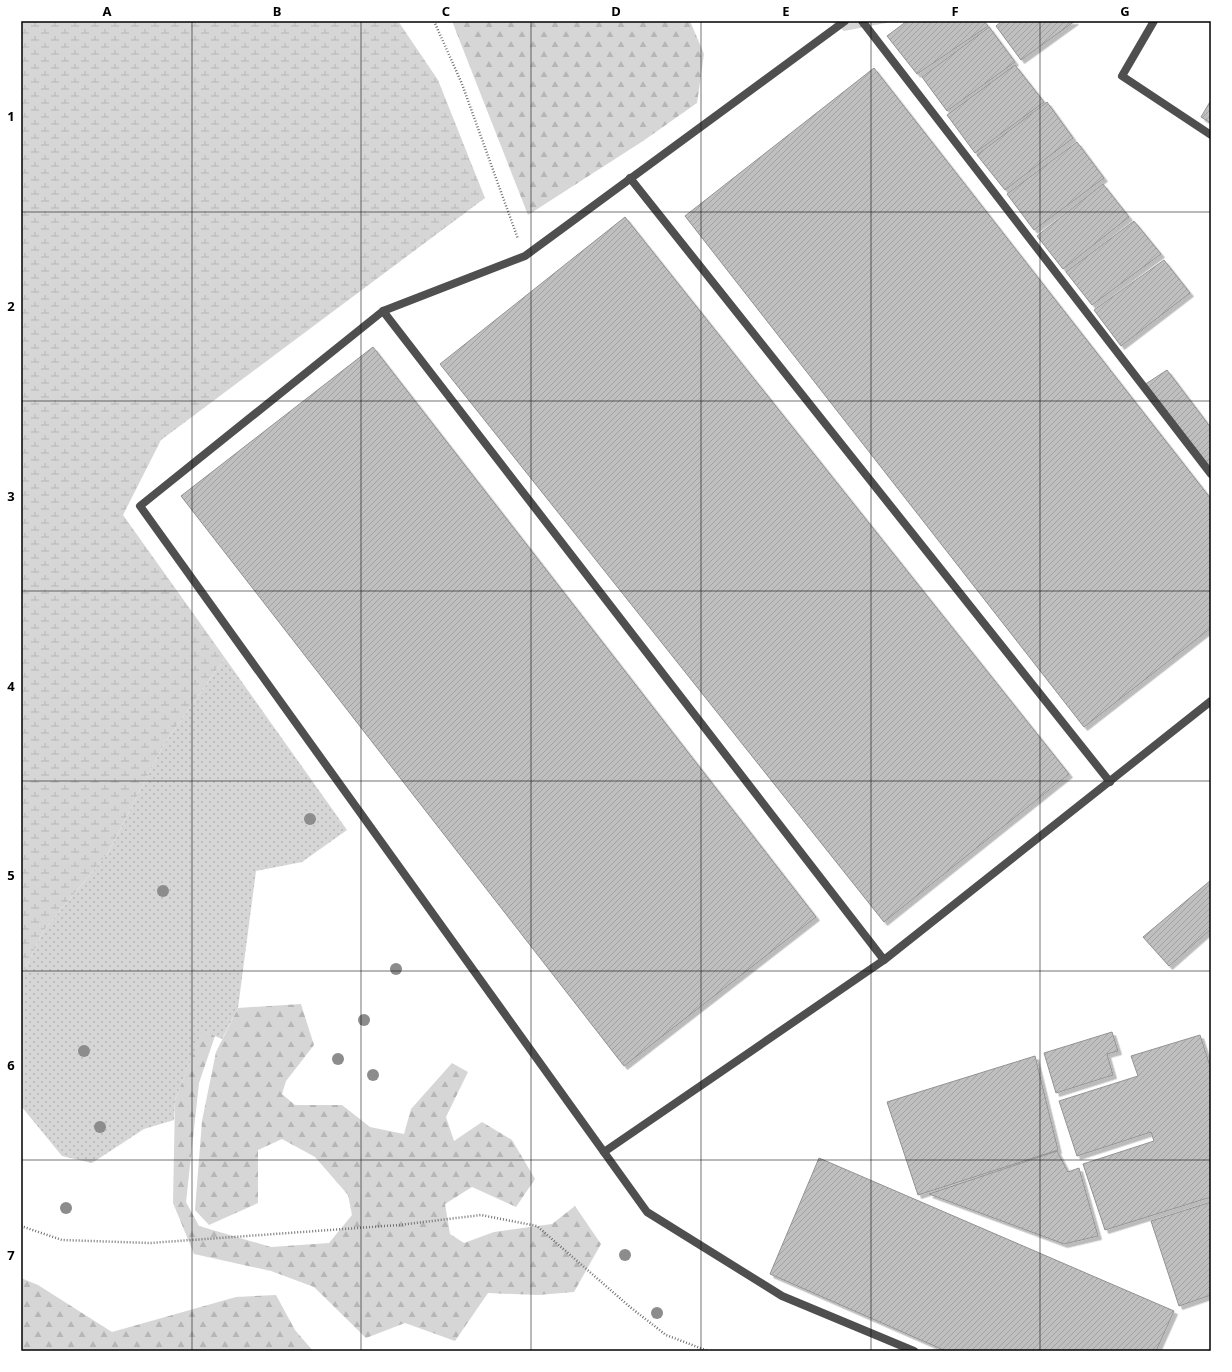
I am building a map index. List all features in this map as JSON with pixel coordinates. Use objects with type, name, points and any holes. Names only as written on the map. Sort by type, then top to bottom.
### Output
[{"type":"lane","points":[[845,21],[525,256],[383,311],[140,506],[647,1212],[782,1296],[914,1351]]},
{"type":"lane","points":[[862,21],[1211,474]]},
{"type":"lane","points":[[1154,21],[1122,76],[1211,135]]},
{"type":"lane","points":[[630,178],[1110,782]]},
{"type":"lane","points":[[383,311],[884,960]]},
{"type":"lane","points":[[604,1152],[884,960],[1211,701]]},
{"type":"path","points":[[434,21],[462,84],[525,256]]},
{"type":"path","points":[[21,1226],[62,1240],[150,1243],[399,1225],[481,1216],[537,1226],[630,1307],[666,1335],[708,1351]]},
{"type":"green space","points":[[21,21],[398,21],[438,80],[485,198],[161,440],[123,515],[225,658],[163,746],[108,853],[44,930],[21,977]]},
{"type":"green space","points":[[452,21],[690,21],[704,54],[697,103],[643,141],[528,215]]},
{"type":"green space","points":[[831,21],[896,21],[844,31]]},
{"type":"green space","points":[[225,658],[347,830],[302,862],[256,871],[238,1008],[222,1039],[203,1031],[175,1100],[174,1120],[144,1129],[92,1163],[62,1156],[21,1106],[21,977],[44,930],[108,853],[163,746]]},
{"type":"green space","points":[[301,1004],[314,1045],[286,1081],[282,1094],[295,1105],[342,1105],[370,1127],[404,1134],[411,1109],[452,1063],[468,1072],[446,1117],[454,1141],[482,1122],[512,1140],[535,1179],[516,1207],[472,1187],[445,1204],[450,1234],[464,1243],[494,1232],[552,1224],[575,1206],[601,1244],[574,1292],[538,1295],[488,1293],[455,1341],[405,1323],[366,1338],[314,1287],[271,1271],[194,1254],[173,1203],[175,1100],[203,1030],[215,1036],[199,1083],[186,1202],[199,1226],[271,1247],[329,1243],[352,1215],[348,1195],[315,1157],[282,1139],[258,1150],[258,1203],[209,1225],[195,1210],[202,1121],[216,1052],[238,1008]]},
{"type":"green space","points":[[21,1278],[38,1285],[112,1332],[236,1297],[276,1295],[295,1330],[313,1351],[21,1351]]},
{"type":"building","points":[[907,21],[984,21],[988,26],[917,74],[887,36]]},
{"type":"building","points":[[1002,21],[1075,21],[1021,60],[996,26]]},
{"type":"building","points":[[989,27],[1015,62],[947,111],[922,77]]},
{"type":"building","points":[[1015,65],[1044,102],[975,153],[947,115]]},
{"type":"building","points":[[874,68],[1211,499],[1211,628],[1084,727],[685,216]]},
{"type":"building","points":[[1211,100],[1211,123],[1201,117]]},
{"type":"building","points":[[1047,102],[1073,138],[1005,190],[977,155]]},
{"type":"building","points":[[1077,142],[1104,178],[1034,230],[1007,194]]},
{"type":"building","points":[[1103,184],[1129,217],[1063,269],[1037,236]]},
{"type":"building","points":[[625,217],[1069,774],[884,922],[440,364]]},
{"type":"building","points":[[1134,221],[1161,254],[1092,305],[1066,272]]},
{"type":"building","points":[[1164,260],[1190,293],[1121,346],[1094,310]]},
{"type":"building","points":[[373,347],[816,917],[624,1066],[181,496]]},
{"type":"building","points":[[1167,370],[1211,428],[1211,458],[1204,463],[1144,385]]},
{"type":"building","points":[[1211,880],[1211,929],[1169,966],[1143,937]]},
{"type":"building","points":[[1112,1032],[1118,1051],[1107,1054],[1113,1075],[1056,1093],[1044,1053]]},
{"type":"building","points":[[1200,1035],[1211,1069],[1211,1197],[1105,1230],[1083,1164],[1154,1141],[1151,1132],[1077,1156],[1059,1101],[1138,1076],[1131,1056]]},
{"type":"building","points":[[1035,1056],[1058,1150],[918,1195],[887,1102]]},
{"type":"building","points":[[1057,1151],[1068,1172],[1079,1168],[1098,1236],[1064,1244],[929,1194]]},
{"type":"building","points":[[819,1158],[1174,1311],[1156,1351],[946,1351],[770,1274]]},
{"type":"building","points":[[1211,1202],[1211,1295],[1179,1306],[1151,1221]]}]
